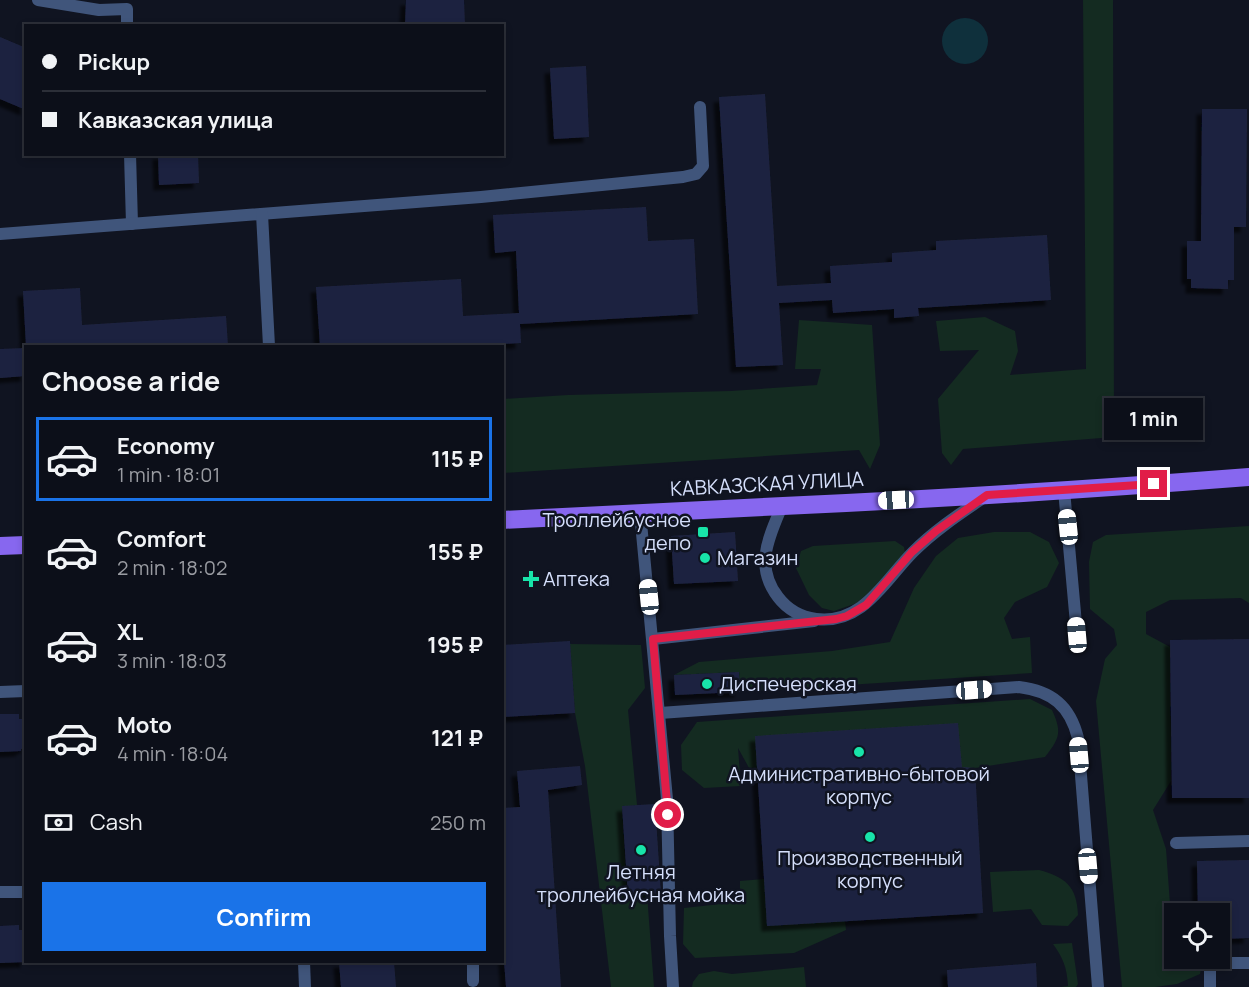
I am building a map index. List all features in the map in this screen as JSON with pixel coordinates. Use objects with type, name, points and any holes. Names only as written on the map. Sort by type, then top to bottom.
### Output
[{"type":"main road","name":"КАВКАЗСКАЯ УЛИЦА","points":[[504,520],[987,495],[1249,477]]},
{"type":"main road","points":[[0,546],[24,545]]},
{"type":"street","points":[[38,0],[99,10],[127,9],[128,24]]},
{"type":"street","points":[[0,234],[481,197],[683,177],[696,174],[703,166],[700,107]]},
{"type":"street","points":[[130,156],[132,224]]},
{"type":"street","points":[[262,214],[269,345]]},
{"type":"street","points":[[1064,490],[1077,635]]},
{"type":"street","points":[[653,639],[847,616],[866,605],[912,552],[936,531],[987,495]]},
{"type":"street","points":[[782,506],[766,548],[765,566],[770,584],[775,594],[792,610],[813,619],[824,620]]},
{"type":"street","points":[[640,512],[667,800],[673,987]]},
{"type":"street","points":[[660,713],[1019,687],[1037,690],[1053,698],[1070,715],[1078,738],[1098,987]]},
{"type":"street","points":[[0,692],[24,691]]},
{"type":"street","points":[[1176,843],[1249,841]]},
{"type":"street","points":[[0,892],[24,892]]},
{"type":"street","points":[[304,963],[305,987]]},
{"type":"street","points":[[473,963],[473,981]]},
{"type":"street","points":[[1210,987],[1210,963],[1249,963]]},
{"type":"green space","points":[[1083,0],[1113,0],[1114,437],[963,449],[951,465],[942,453],[938,399],[979,350],[940,351],[936,321],[985,317],[1015,331],[1018,351],[1010,375],[1086,369]]},
{"type":"green space","points":[[799,320],[872,325],[880,445],[870,469],[859,450],[504,473],[504,399],[731,391],[817,385],[821,369],[795,369]]},
{"type":"green space","points":[[1249,526],[1249,603],[1241,598],[1170,600],[1146,612],[1146,634],[1170,647],[1171,781],[1153,810],[1166,849],[1170,903],[1164,903],[1164,969],[1201,969],[1200,974],[1177,984],[1155,987],[1122,987],[1096,701],[1105,659],[1117,645],[1114,629],[1090,609],[1089,562],[1093,542],[1106,535]]},
{"type":"green space","points":[[994,532],[1030,532],[1049,542],[1059,563],[1047,587],[1015,602],[1004,618],[1012,639],[1030,637],[1032,673],[740,692],[739,672],[674,675],[699,662],[832,651],[890,642],[914,588],[936,556],[958,538]]},
{"type":"green space","points":[[895,541],[904,547],[906,559],[857,603],[834,611],[822,608],[809,595],[796,568],[801,551],[813,546]]},
{"type":"green space","points":[[570,644],[641,645],[645,688],[628,710],[637,805],[622,807],[627,895],[647,894],[654,987],[611,987],[585,766],[575,713]]},
{"type":"green space","points":[[1030,699],[1052,710],[1057,724],[1058,735],[1045,757],[975,768],[758,784],[738,748],[741,786],[704,788],[682,770],[681,745],[697,722]]},
{"type":"green space","points":[[1039,870],[1063,880],[1072,890],[1078,915],[1068,926],[1042,925],[1031,909],[993,912],[990,872]]},
{"type":"green space","points":[[764,879],[845,921],[846,930],[794,953],[695,958],[683,944],[684,908],[740,902],[740,881]]},
{"type":"green space","points":[[1072,943],[1078,984],[1076,987],[1061,987],[1068,986],[1067,973],[1062,958],[1053,944]]},
{"type":"green space","points":[[804,967],[806,987],[692,987],[699,974],[714,971],[732,974]]},
{"type":"water","points":[[965,18],[981,25],[988,41],[981,57],[965,64],[949,57],[942,41],[949,25]]},
{"type":"building","points":[[406,0],[464,0],[465,24],[405,24]]},
{"type":"building","points":[[0,37],[24,47],[24,109],[0,99]]},
{"type":"building","points":[[586,66],[589,137],[554,139],[550,68]]},
{"type":"building","points":[[765,94],[777,286],[831,283],[830,266],[892,262],[892,253],[936,250],[936,241],[1047,235],[1051,300],[918,308],[919,316],[894,318],[894,309],[833,313],[832,300],[779,303],[783,365],[736,367],[719,97]]},
{"type":"building","points":[[1202,109],[1247,109],[1246,227],[1234,227],[1234,280],[1228,280],[1228,289],[1191,288],[1191,279],[1187,279],[1187,241],[1201,241]]},
{"type":"building","points":[[158,156],[198,156],[199,183],[159,185]]},
{"type":"building","points":[[646,207],[648,241],[694,239],[698,314],[520,324],[521,343],[320,345],[316,287],[461,279],[463,316],[519,313],[516,251],[495,253],[493,215]]},
{"type":"building","points":[[80,288],[82,325],[226,316],[228,345],[26,345],[23,291]]},
{"type":"building","points":[[24,348],[24,376],[0,378],[0,349]]},
{"type":"building","name":"Магазин","points":[[735,532],[738,581],[674,584],[671,536]]},
{"type":"building","points":[[1249,639],[1249,798],[1172,798],[1170,640]]},
{"type":"building","points":[[570,641],[575,713],[504,717],[504,645]]},
{"type":"building","name":"Диспечерская","points":[[739,672],[740,692],[675,695],[674,675]]},
{"type":"building","points":[[0,714],[19,714],[19,719],[24,719],[24,748],[21,751],[0,752]]},
{"type":"building","name":"Производственный корпус","points":[[958,723],[962,767],[975,768],[983,913],[767,926],[755,736]]},
{"type":"building","points":[[580,766],[582,785],[548,790],[561,987],[506,987],[504,808],[520,807],[517,771]]},
{"type":"building","name":"Летняя троллейбусная мойка","points":[[655,804],[661,894],[628,896],[622,806]]},
{"type":"building","points":[[1249,860],[1249,938],[1230,939],[1230,903],[1198,903],[1197,861]]},
{"type":"building","points":[[19,925],[19,930],[24,930],[24,962],[0,963],[0,926]]},
{"type":"building","points":[[339,963],[394,963],[396,987],[341,987]]},
{"type":"building","points":[[1036,963],[1037,987],[948,987],[947,970]]},
{"type":"place","name":"Троллейбусное депо","points":[[703,532]]},
{"type":"place","name":"Магазин","points":[[705,558]]},
{"type":"place","name":"Аптека","points":[[531,579]]},
{"type":"place","name":"Диспечерская","points":[[707,684]]},
{"type":"place","name":"Административно-бытовой корпус","points":[[859,752]]},
{"type":"place","name":"Производственный корпус","points":[[870,837]]},
{"type":"place","name":"Летняя троллейбусная мойка","points":[[641,850]]},
{"type":"route","points":[[668,815],[653,639],[847,616],[866,605],[912,552],[936,531],[987,495],[1154,484]]}]
